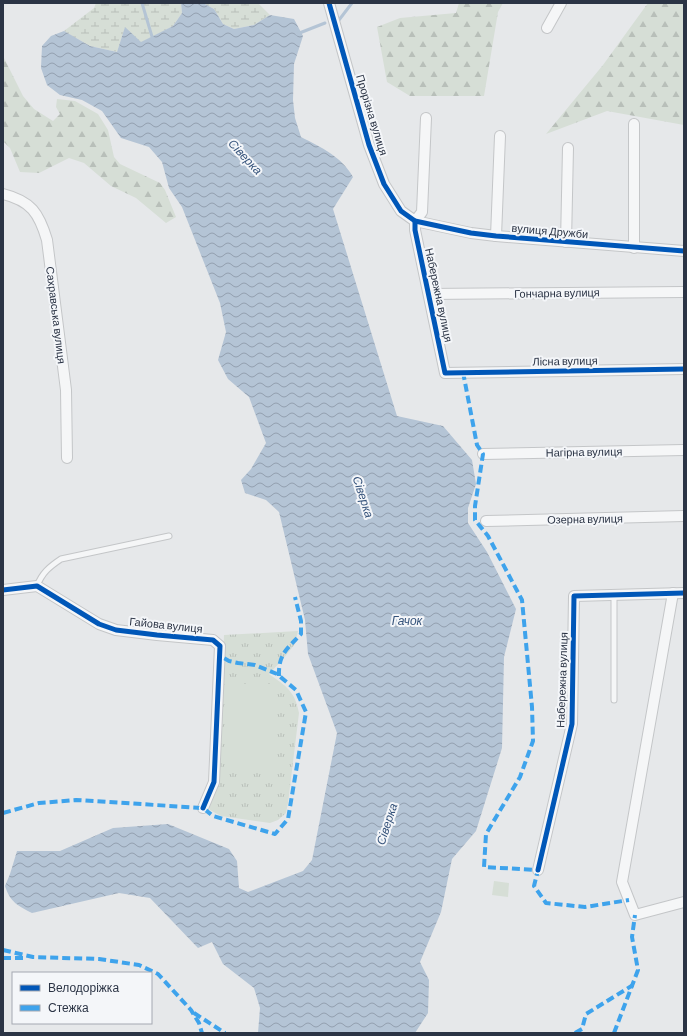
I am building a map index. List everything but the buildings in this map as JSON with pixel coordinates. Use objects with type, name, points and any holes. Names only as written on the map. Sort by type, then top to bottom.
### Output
[{"type":"street","name":"Прорізна вулиця","points":[[329,3],[369,144],[384,184],[401,211],[415,221]]},
{"type":"street","points":[[547,28],[561,3]]},
{"type":"street","points":[[415,221],[422,212],[426,118]]},
{"type":"street","points":[[634,124],[634,248]]},
{"type":"street","points":[[496,236],[500,136]]},
{"type":"street","points":[[566,242],[568,148]]},
{"type":"street","name":"Сахравська вулиця","points":[[3,194],[26,202],[36,212],[42,224],[46,240],[66,390],[67,458]]},
{"type":"street","name":"вулиця Дружби","points":[[415,221],[471,233],[496,236],[684,251]]},
{"type":"street","name":"Набережна вулиця","points":[[415,221],[415,230],[445,373]]},
{"type":"street","name":"Гончарна вулиця","points":[[429,294],[684,292]]},
{"type":"street","name":"Лісна вулиця","points":[[445,373],[684,369]]},
{"type":"street","name":"Нагірна вулиця","points":[[483,454],[684,450]]},
{"type":"street","name":"Озерна вулиця","points":[[486,521],[684,516]]},
{"type":"street","points":[[3,590],[37,586]]},
{"type":"street","name":"Гайова вулиця","points":[[37,586],[99,624],[116,630],[213,640],[220,646],[214,782],[203,808]]},
{"type":"street","points":[[673,593],[622,882],[636,915],[684,902]]},
{"type":"street","name":"Набережна вулиця","points":[[538,870],[572,724],[574,596],[684,593]]},
{"type":"lane","points":[[37,586],[41,576],[49,566],[61,560],[170,536]]},
{"type":"lane","points":[[614,595],[614,700]]},
{"type":"green space","points":[[96,3],[181,3],[182,13],[173,26],[141,43],[125,28],[117,52],[90,46],[64,31],[94,8]]},
{"type":"green space","points":[[203,3],[258,3],[270,15],[254,25],[234,29],[223,24],[214,9]]},
{"type":"green space","points":[[459,3],[503,3],[498,12],[484,96],[410,96],[387,82],[377,27],[400,18],[456,13]]},
{"type":"green space","points":[[648,3],[684,3],[684,125],[607,111],[546,134],[603,65]]},
{"type":"green space","points":[[3,56],[23,96],[34,109],[53,121],[60,114],[56,107],[57,99],[75,101],[98,114],[108,130],[114,157],[120,164],[160,183],[165,190],[176,217],[166,223],[136,198],[111,186],[84,163],[69,158],[39,173],[20,172],[10,148],[3,141]]},
{"type":"green space","points":[[298,631],[295,644],[269,674],[289,690],[295,699],[299,713],[286,813],[278,820],[270,823],[221,816],[210,810],[208,805],[219,782],[224,635]]},
{"type":"green space","points":[[225,684],[275,684],[275,767],[225,767]]},
{"type":"green space","points":[[494,881],[509,883],[508,897],[492,895]]},
{"type":"water","name":"Гачок","points":[[181,3],[203,3],[214,9],[223,24],[234,29],[254,25],[270,15],[294,19],[303,36],[294,64],[293,100],[295,118],[301,137],[337,158],[353,177],[333,209],[397,416],[443,426],[472,460],[476,484],[468,508],[468,523],[487,552],[516,609],[504,657],[502,748],[476,831],[452,859],[441,912],[420,962],[429,980],[428,1013],[415,1033],[258,1033],[260,1008],[254,988],[223,964],[212,942],[198,948],[150,898],[119,893],[32,913],[12,900],[5,886],[17,851],[60,851],[113,828],[168,824],[229,849],[237,861],[239,888],[248,892],[303,871],[312,860],[337,733],[308,654],[305,620],[279,512],[266,500],[245,493],[241,480],[251,469],[266,443],[249,397],[228,379],[218,360],[226,332],[220,303],[182,207],[169,188],[162,162],[149,147],[121,138],[102,111],[82,100],[60,95],[47,85],[41,68],[42,46],[51,36],[64,31],[90,46],[117,52],[125,27],[141,42],[173,26],[182,13]]},
{"type":"waterway","name":"Сіверка","points":[[142,3],[153,40]]},
{"type":"waterway","points":[[339,20],[352,3]]},
{"type":"waterway","points":[[297,34],[325,23]]},
{"type":"marked path","points":[[463,372],[477,445],[483,454],[475,506],[475,520],[488,536],[522,600],[532,707],[533,741],[520,777],[486,834],[484,867],[538,870],[534,886],[546,903],[585,907],[629,900]]},
{"type":"marked path","points":[[279,676],[279,668],[282,657],[301,634],[301,621],[295,597]]},
{"type":"marked path","points":[[3,813],[39,803],[76,800],[203,808],[213,816],[275,834],[288,819],[306,712],[296,690],[277,674],[255,665],[229,661],[220,656]]},
{"type":"marked path","points":[[614,1033],[638,970],[632,937],[635,915]]},
{"type":"marked path","points":[[3,950],[33,957],[99,959],[139,965],[158,974],[191,1010],[199,1023],[202,1033]]},
{"type":"marked path","points":[[3,958],[23,958]]},
{"type":"marked path","points":[[575,1033],[582,1029],[586,1014],[633,985]]},
{"type":"marked path","points":[[194,1013],[225,1033]]},
{"type":"cycle path","points":[[329,3],[369,145],[384,184],[401,211],[415,221],[471,233],[496,236],[684,251]]},
{"type":"cycle path","points":[[415,221],[415,230],[445,373],[684,369]]},
{"type":"cycle path","points":[[3,590],[37,586],[99,624],[116,630],[213,640],[220,646],[214,782],[203,808]]},
{"type":"cycle path","points":[[538,870],[572,724],[574,596],[684,593]]}]
